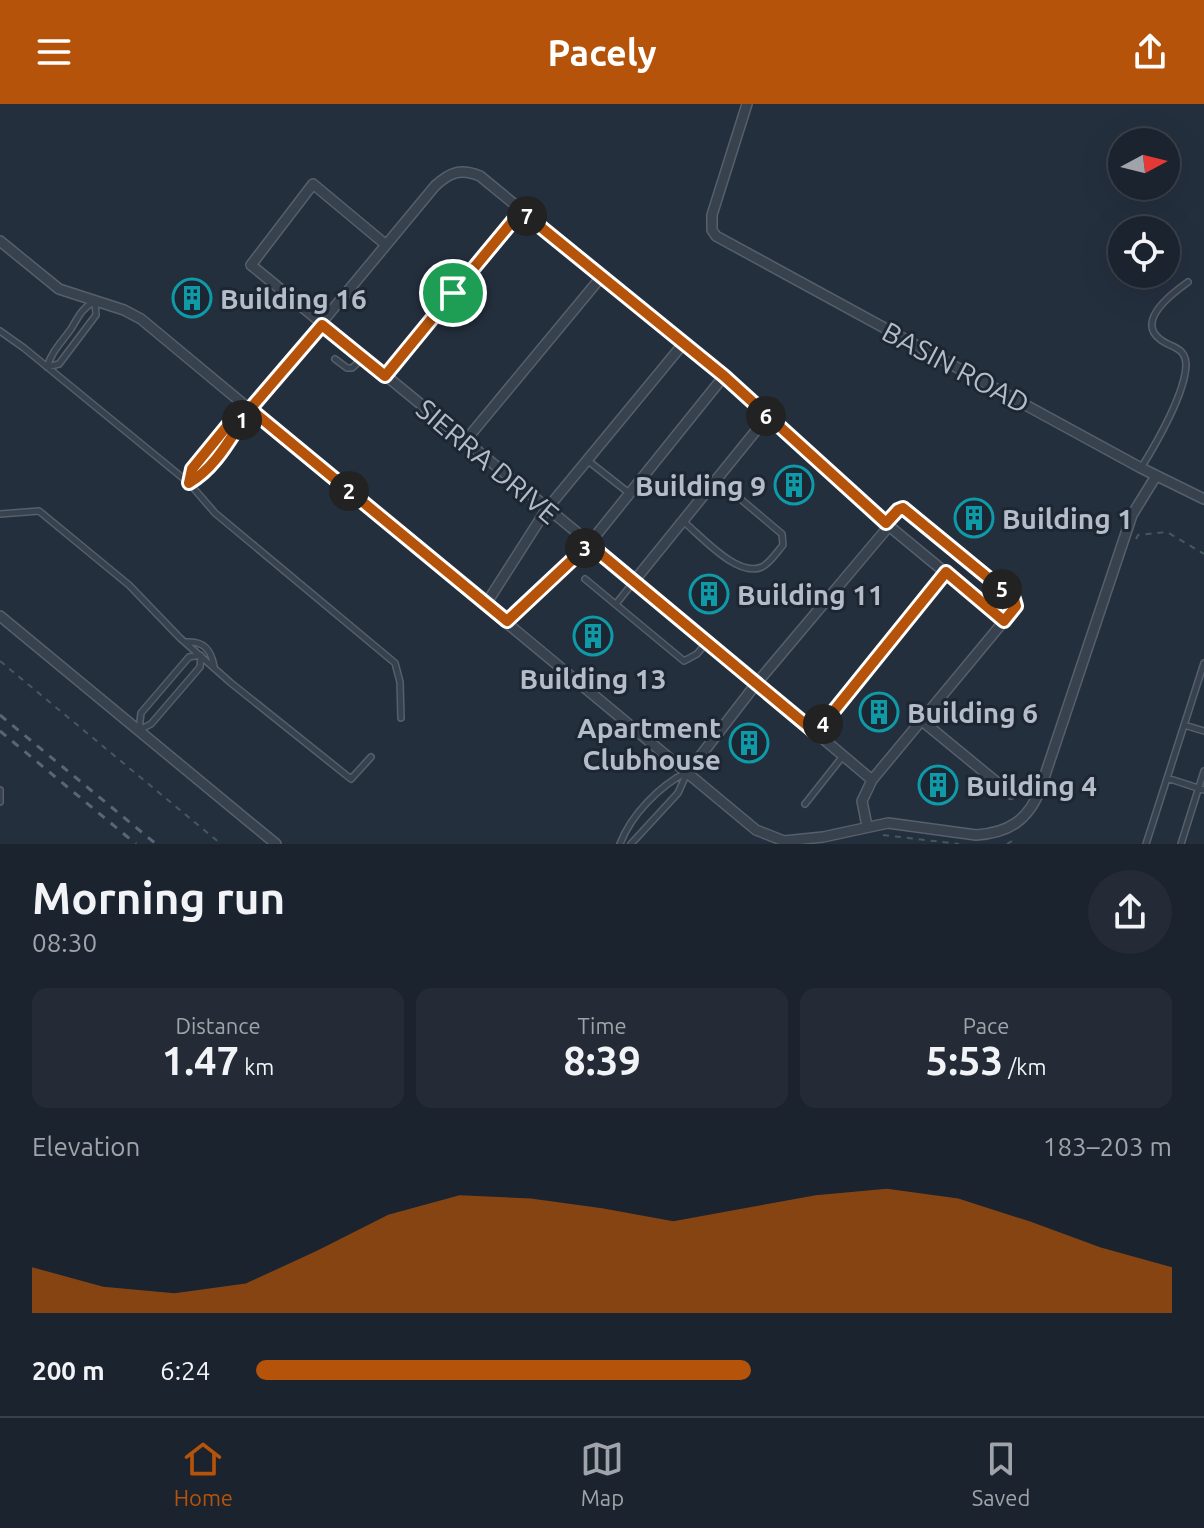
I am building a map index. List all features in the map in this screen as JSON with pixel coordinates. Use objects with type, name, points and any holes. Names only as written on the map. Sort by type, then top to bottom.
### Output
[{"type":"street","name":"BASIN ROAD","points":[[747,104],[712,215],[712,230],[722,241],[1204,499]]},
{"type":"street","points":[[250,409],[435,186],[446,175],[459,171],[480,176],[724,376],[888,525],[1004,621],[872,780],[862,801],[867,826]]},
{"type":"street","name":"SIERRA DRIVE","points":[[385,244],[313,184],[251,265],[635,580],[872,780]]},
{"type":"street","points":[[385,376],[521,211]]},
{"type":"street","points":[[0,241],[59,289],[133,313],[756,830],[776,839],[823,837],[888,823],[976,835],[997,833],[1024,819],[1040,790],[1132,515],[1156,476]]},
{"type":"street","points":[[466,440],[602,276]]},
{"type":"street","points":[[486,604],[546,510],[683,344]]},
{"type":"street","points":[[507,621],[589,544],[724,376]]},
{"type":"street","points":[[635,580],[767,417]]},
{"type":"street","points":[[688,772],[756,684],[888,525]]},
{"type":"street","points":[[0,616],[276,844]]},
{"type":"street","points":[[921,720],[1011,794]]},
{"type":"lane","points":[[1141,468],[1165,425],[1184,377],[1186,362],[1178,347],[1159,339],[1154,332],[1157,309],[1164,299],[1188,282]]},
{"type":"lane","points":[[95,301],[96,315],[59,364],[47,367],[52,351],[71,329],[81,309],[95,301]]},
{"type":"lane","points":[[0,331],[189,483],[215,513],[395,663],[400,682],[401,718]]},
{"type":"lane","points":[[335,359],[352,368],[363,358]]},
{"type":"lane","points":[[189,483],[210,466],[237,433],[250,409]]},
{"type":"lane","points":[[189,483],[192,469],[228,425],[241,422]]},
{"type":"lane","points":[[587,460],[630,493]]},
{"type":"lane","points":[[683,521],[736,566],[753,570],[765,566],[783,545],[782,534],[717,479]]},
{"type":"lane","points":[[888,525],[898,510],[903,508],[990,579],[1014,599],[1016,606],[1004,621]]},
{"type":"lane","points":[[0,514],[39,511],[129,585],[214,667],[351,779],[371,757]]},
{"type":"lane","points":[[816,733],[946,572]]},
{"type":"lane","points":[[585,579],[684,661],[697,654],[707,642]]},
{"type":"lane","points":[[616,604],[635,580]]},
{"type":"lane","points":[[185,642],[204,645],[212,656],[214,667]]},
{"type":"lane","points":[[139,730],[141,713],[189,657],[201,655]]},
{"type":"lane","points":[[139,730],[151,724],[200,667],[201,655]]},
{"type":"lane","points":[[1146,844],[1204,663]]},
{"type":"lane","points":[[1184,725],[1204,731]]},
{"type":"lane","points":[[805,804],[843,755]]},
{"type":"lane","points":[[1181,844],[1201,789],[1204,771]]},
{"type":"lane","points":[[620,844],[624,833],[665,783],[688,772]]},
{"type":"lane","points":[[631,844],[678,793],[688,772]]},
{"type":"lane","points":[[1167,778],[1201,789]]},
{"type":"lane","points":[[0,790],[0,802]]},
{"type":"path","points":[[1123,542],[1133,540],[1138,535],[1167,532],[1204,554]]},
{"type":"path","points":[[0,661],[221,844]]},
{"type":"path","points":[[884,835],[959,844]]},
{"type":"path","points":[[1007,844],[1012,841]]},
{"type":"railway","points":[[0,715],[156,844]]},
{"type":"railway","points":[[0,731],[136,844]]},
{"type":"place","name":"Building 16","points":[[192,298]]},
{"type":"place","name":"Building 9","points":[[794,485]]},
{"type":"place","name":"Building 1","points":[[974,518]]},
{"type":"place","name":"Building 11","points":[[709,594]]},
{"type":"place","name":"Building 13","points":[[593,636]]},
{"type":"place","name":"Building 6","points":[[879,712]]},
{"type":"place","name":"Apartment Clubhouse","points":[[749,743]]},
{"type":"place","name":"Building 4","points":[[938,785]]},
{"type":"route","points":[[453,293],[385,376],[322,325],[250,409],[241,422],[228,425],[192,469],[189,483],[201,476],[237,433],[250,409],[507,621],[589,544],[816,733],[946,572],[1004,621],[1016,606],[1014,599],[903,508],[886,523],[724,376],[521,211],[453,293]]}]
